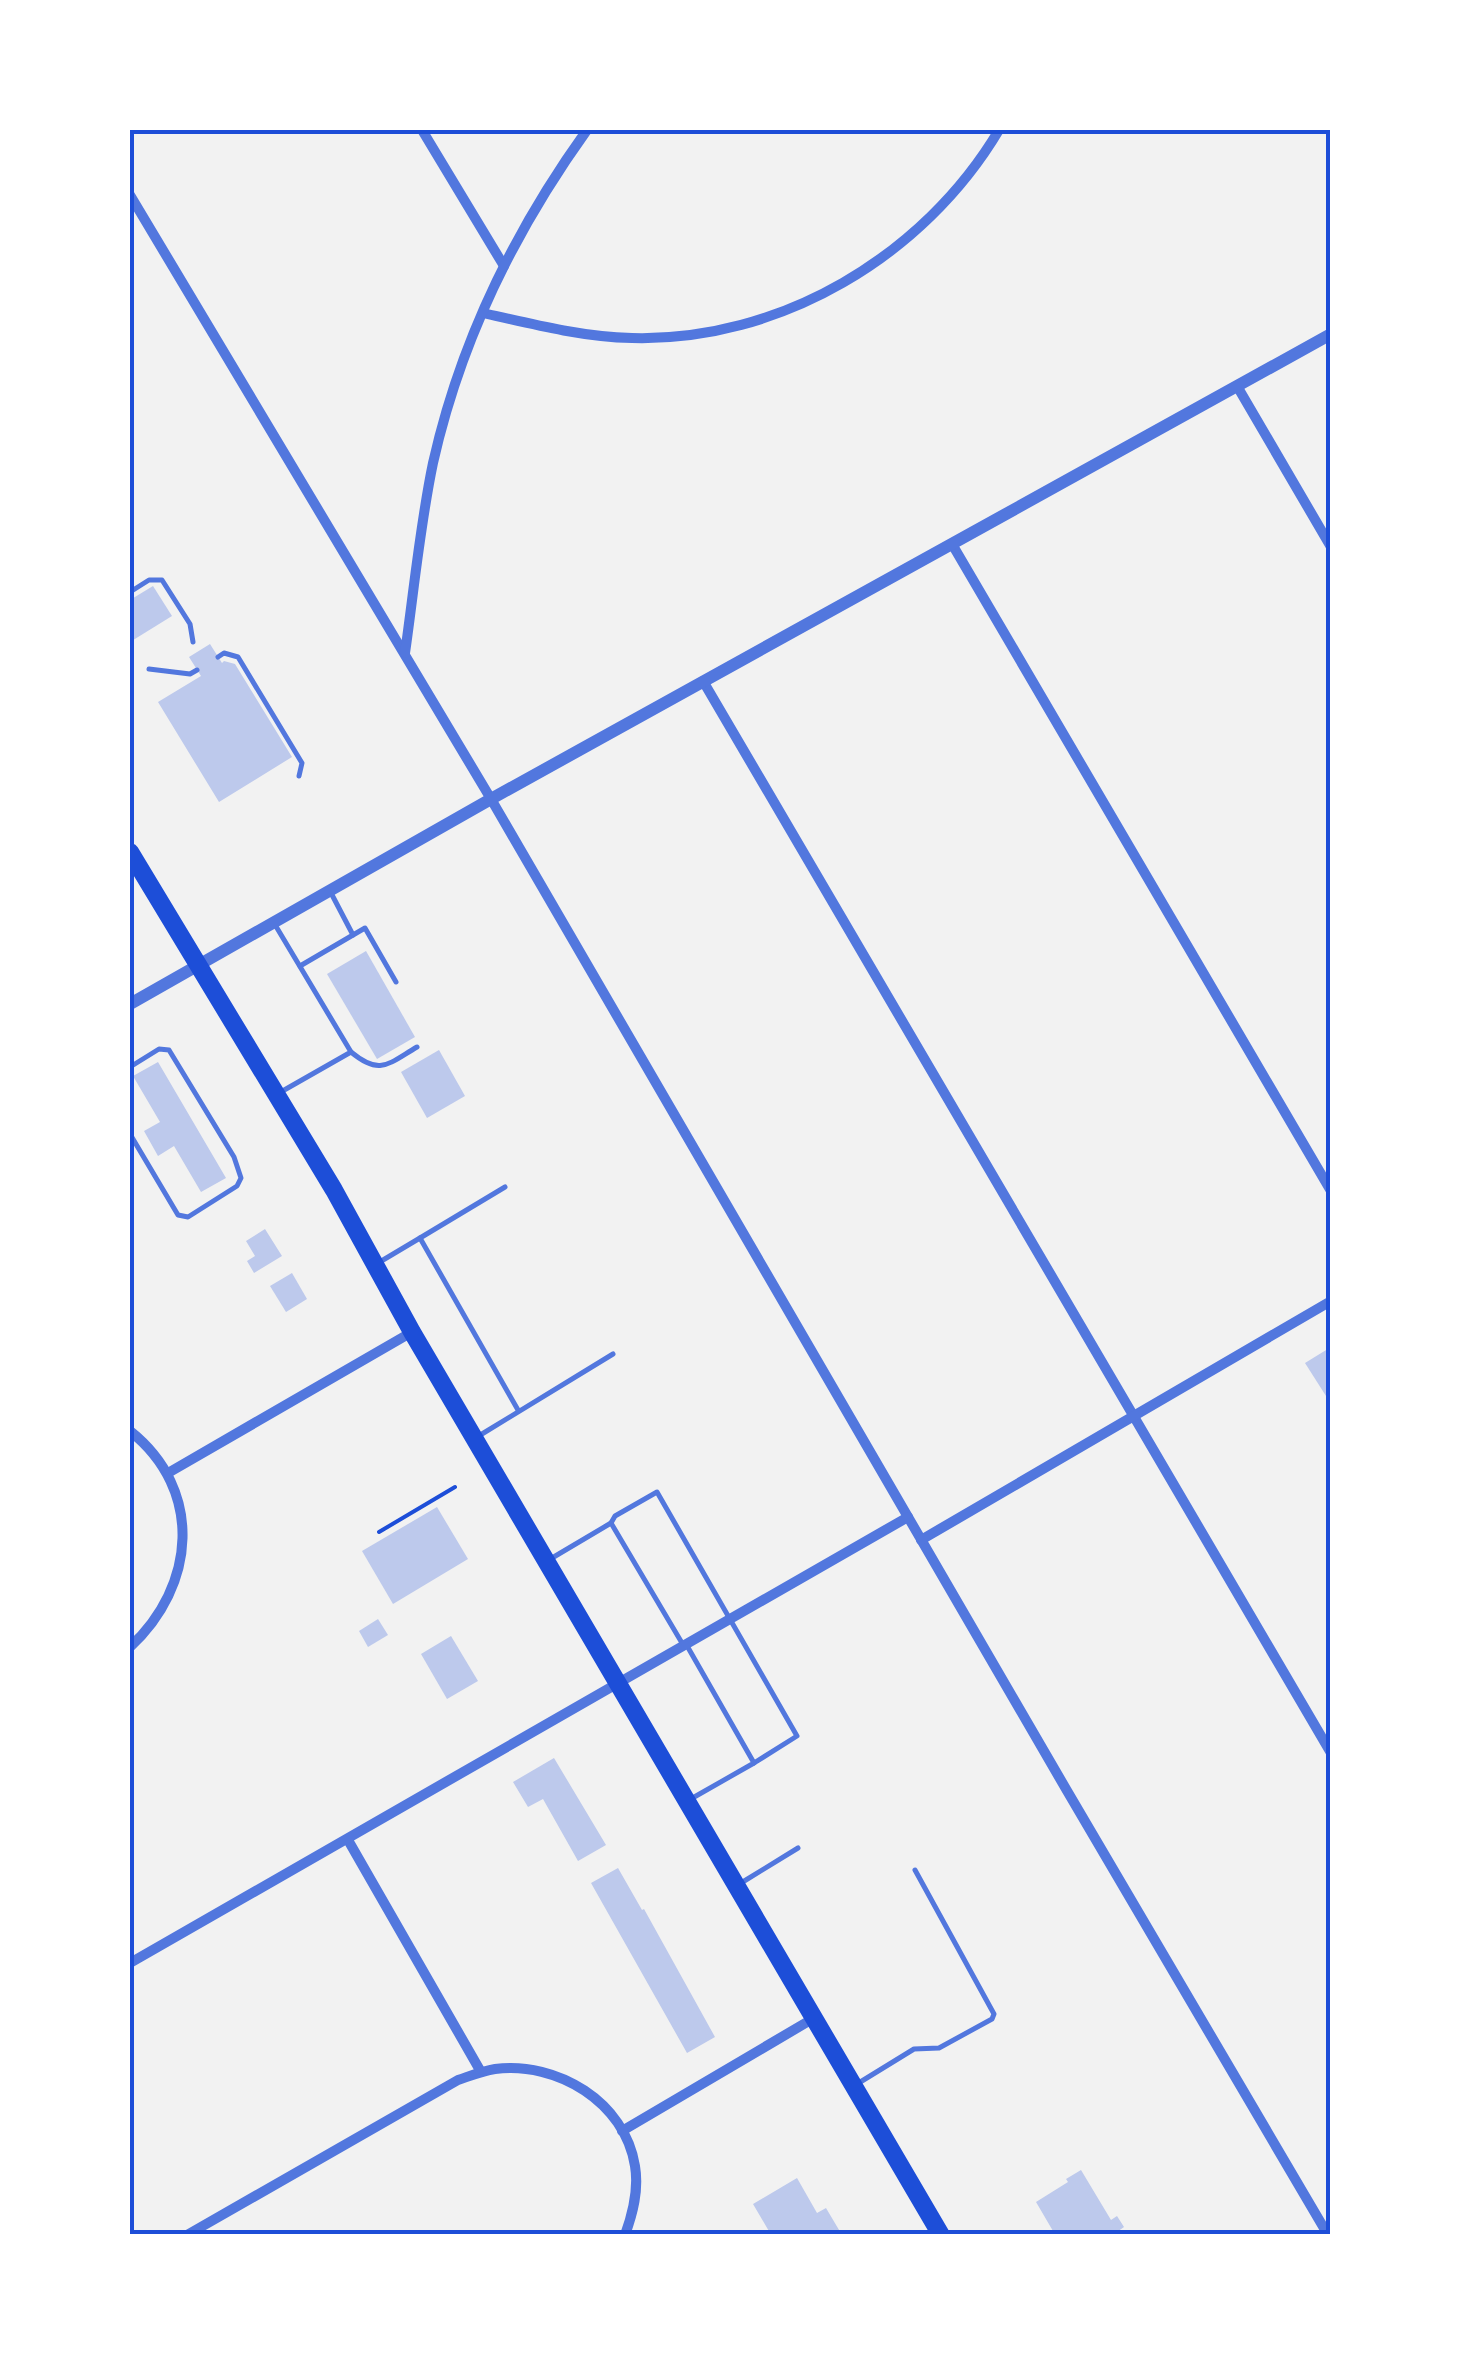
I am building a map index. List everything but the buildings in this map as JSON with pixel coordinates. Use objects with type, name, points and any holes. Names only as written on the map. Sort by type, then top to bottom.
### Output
[{"type":"main road","points":[[130,852],[276,1095],[941,2235]]},
{"type":"street","points":[[422,130],[504,266]]},
{"type":"street","points":[[404,653],[433,466],[458,374],[504,266],[554,176],[587,130]]},
{"type":"street","points":[[483,313],[630,338],[677,337],[756,320],[856,276],[914,233],[969,173],[999,130]]},
{"type":"street","points":[[130,195],[491,799],[1328,2235]]},
{"type":"street","points":[[130,1004],[491,799],[1331,334]]},
{"type":"street","points":[[1237,386],[1331,547]]},
{"type":"street","points":[[952,544],[1331,1191]]},
{"type":"street","points":[[703,681],[1331,1753]]},
{"type":"street","points":[[921,1540],[1331,1301]]},
{"type":"street","points":[[168,1473],[412,1332]]},
{"type":"street","points":[[130,1431],[152,1450],[168,1473],[180,1508],[182,1537],[180,1565],[172,1592],[147,1631],[130,1646]]},
{"type":"street","points":[[130,1964],[908,1517]]},
{"type":"street","points":[[348,1840],[481,2072]]},
{"type":"street","points":[[622,2130],[814,2018]]},
{"type":"street","points":[[187,2235],[458,2080],[481,2072],[524,2068],[573,2082],[602,2104],[622,2130],[636,2166],[637,2190],[625,2235]]},
{"type":"lane","points":[[130,592],[149,580],[162,580],[190,624],[193,642]]},
{"type":"lane","points":[[218,657],[224,653],[238,657],[302,763],[299,776]]},
{"type":"lane","points":[[149,669],[190,674],[197,670]]},
{"type":"lane","points":[[330,891],[353,935]]},
{"type":"lane","points":[[274,923],[351,1052],[372,1066],[386,1065],[417,1047]]},
{"type":"lane","points":[[300,966],[365,928],[396,982]]},
{"type":"lane","points":[[130,1067],[159,1048],[170,1050],[234,1157],[241,1178],[236,1186],[188,1217],[178,1215],[130,1134]]},
{"type":"lane","points":[[276,1095],[351,1052]]},
{"type":"lane","points":[[375,1264],[505,1187]]},
{"type":"lane","points":[[420,1238],[518,1410]]},
{"type":"lane","points":[[474,1438],[612,1354]]},
{"type":"lane","points":[[547,1561],[657,1492],[797,1736],[687,1801]]},
{"type":"lane","points":[[611,1523],[754,1763]]},
{"type":"lane","points":[[737,1886],[798,1848]]},
{"type":"lane","points":[[854,2086],[914,2049],[939,2048],[992,2019],[994,2014],[915,1870]]},
{"type":"path","points":[[379,1532],[455,1487]]}]
